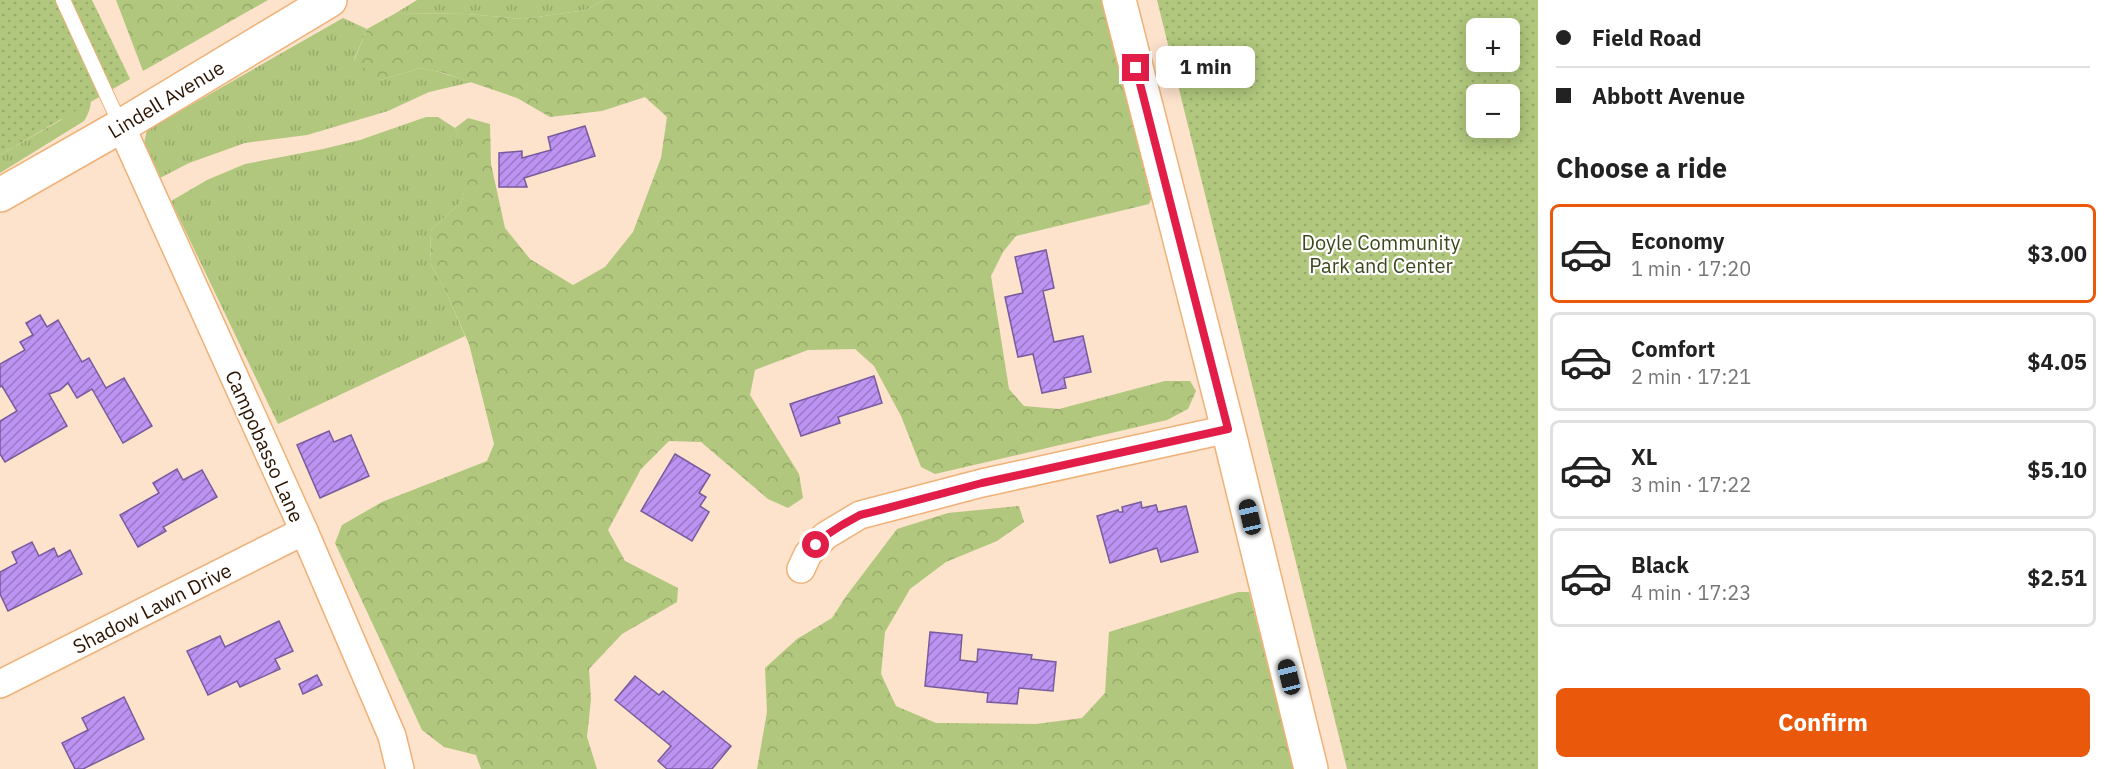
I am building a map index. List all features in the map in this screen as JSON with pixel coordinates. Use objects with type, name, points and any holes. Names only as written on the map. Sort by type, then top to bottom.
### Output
[{"type":"street","points":[[1119,0],[1228,429],[1311,769]]},
{"type":"street","name":"Lindell Avenue","points":[[0,195],[121,126],[322,2]]},
{"type":"street","name":"Campobasso Lane","points":[[121,126],[304,531],[392,736],[400,769]]},
{"type":"street","points":[[801,569],[808,554],[825,536],[860,515],[982,483],[1228,429]]},
{"type":"street","name":"Shadow Lawn Drive","points":[[0,684],[304,531]]},
{"type":"lane","points":[[63,0],[121,126]]},
{"type":"green space","points":[[0,0],[92,0],[130,79],[0,155]]},
{"type":"green space","points":[[116,0],[268,0],[143,71]]},
{"type":"green space","points":[[417,0],[604,0],[586,10],[523,19],[467,14],[396,13]]},
{"type":"green space","points":[[604,0],[1108,0],[1156,189],[1149,204],[1016,236],[1003,252],[991,276],[1009,389],[1024,406],[1059,409],[1165,381],[1190,381],[1196,391],[1188,409],[1167,420],[935,474],[921,467],[901,416],[874,366],[855,349],[808,350],[755,370],[750,395],[799,474],[803,498],[788,508],[768,499],[701,442],[669,441],[641,469],[608,530],[625,561],[678,588],[677,602],[622,634],[589,669],[591,699],[587,737],[597,769],[481,769],[476,755],[444,747],[422,730],[335,543],[342,525],[382,502],[487,461],[494,444],[469,344],[445,290],[430,263],[431,230],[462,201],[469,166],[455,128],[468,118],[490,124],[491,164],[505,228],[530,259],[573,285],[605,267],[633,232],[661,158],[667,117],[645,97],[602,111],[550,117],[517,98],[444,73],[420,68],[381,80],[354,61],[367,29],[396,13],[467,14],[523,19],[586,10]]},
{"type":"green space","name":"Doyle Community Park and Center","points":[[1157,0],[1538,0],[1538,769],[1347,769]]},
{"type":"green space","points":[[343,18],[367,29],[354,60],[381,80],[420,68],[472,82],[429,92],[388,111],[307,135],[245,143],[189,163],[160,178],[144,143],[147,130]]},
{"type":"green space","points":[[88,82],[91,102],[84,121],[0,173],[0,155],[61,120]]},
{"type":"green space","points":[[426,117],[438,117],[455,128],[470,166],[462,201],[431,230],[430,263],[445,290],[465,336],[278,424],[171,201],[207,180],[245,164],[360,140]]},
{"type":"green space","points":[[1019,506],[1024,522],[997,541],[946,562],[910,589],[885,632],[881,674],[896,706],[936,723],[1036,724],[1082,718],[1105,693],[1109,632],[1238,592],[1249,592],[1294,769],[757,769],[767,712],[765,668],[797,639],[832,618],[897,529],[948,513]]},
{"type":"building","points":[[585,126],[595,156],[524,178],[527,187],[499,187],[499,153],[522,151],[522,158],[551,150],[548,137]]},
{"type":"building","points":[[1046,250],[1054,288],[1043,291],[1054,342],[1083,336],[1091,372],[1064,378],[1066,388],[1042,393],[1033,354],[1018,357],[1005,297],[1023,293],[1015,257]]},
{"type":"building","points":[[40,315],[47,327],[58,320],[82,362],[89,358],[106,388],[124,378],[152,426],[123,443],[92,389],[77,398],[68,383],[60,390],[49,394],[67,426],[5,462],[0,454],[0,421],[17,411],[2,386],[0,387],[0,364],[25,350],[20,342],[33,335],[26,323]]},
{"type":"building","points":[[874,376],[882,403],[838,417],[840,423],[801,436],[790,404]]},
{"type":"building","points":[[329,431],[334,442],[351,435],[369,476],[320,498],[297,445]]},
{"type":"building","points":[[675,454],[710,475],[699,493],[706,497],[700,506],[709,512],[692,541],[641,511]]},
{"type":"building","points":[[177,469],[183,480],[202,470],[217,497],[163,527],[166,531],[138,547],[120,515],[159,493],[153,483]]},
{"type":"building","points":[[1141,502],[1142,508],[1156,505],[1158,512],[1186,506],[1198,552],[1161,562],[1157,548],[1110,563],[1097,516],[1118,510],[1123,512],[1122,507]]},
{"type":"building","points":[[32,542],[39,556],[54,548],[58,557],[70,550],[82,574],[8,611],[0,594],[0,572],[17,563],[12,552]]},
{"type":"building","points":[[279,621],[293,651],[275,659],[280,669],[240,687],[237,681],[208,695],[187,651],[220,636],[225,647]]},
{"type":"building","points":[[930,632],[962,635],[960,660],[977,662],[978,649],[1032,655],[1031,659],[1056,662],[1053,691],[1019,688],[1017,704],[987,702],[988,693],[925,686]]},
{"type":"building","points":[[317,675],[322,685],[303,694],[299,684]]},
{"type":"building","points":[[635,676],[659,695],[663,691],[731,746],[712,769],[667,769],[658,761],[671,746],[615,700]]},
{"type":"building","points":[[124,697],[144,739],[83,769],[75,769],[62,743],[88,730],[82,718]]},
{"type":"route","points":[[816,545],[825,536],[860,515],[982,483],[1228,429],[1136,68]]}]
